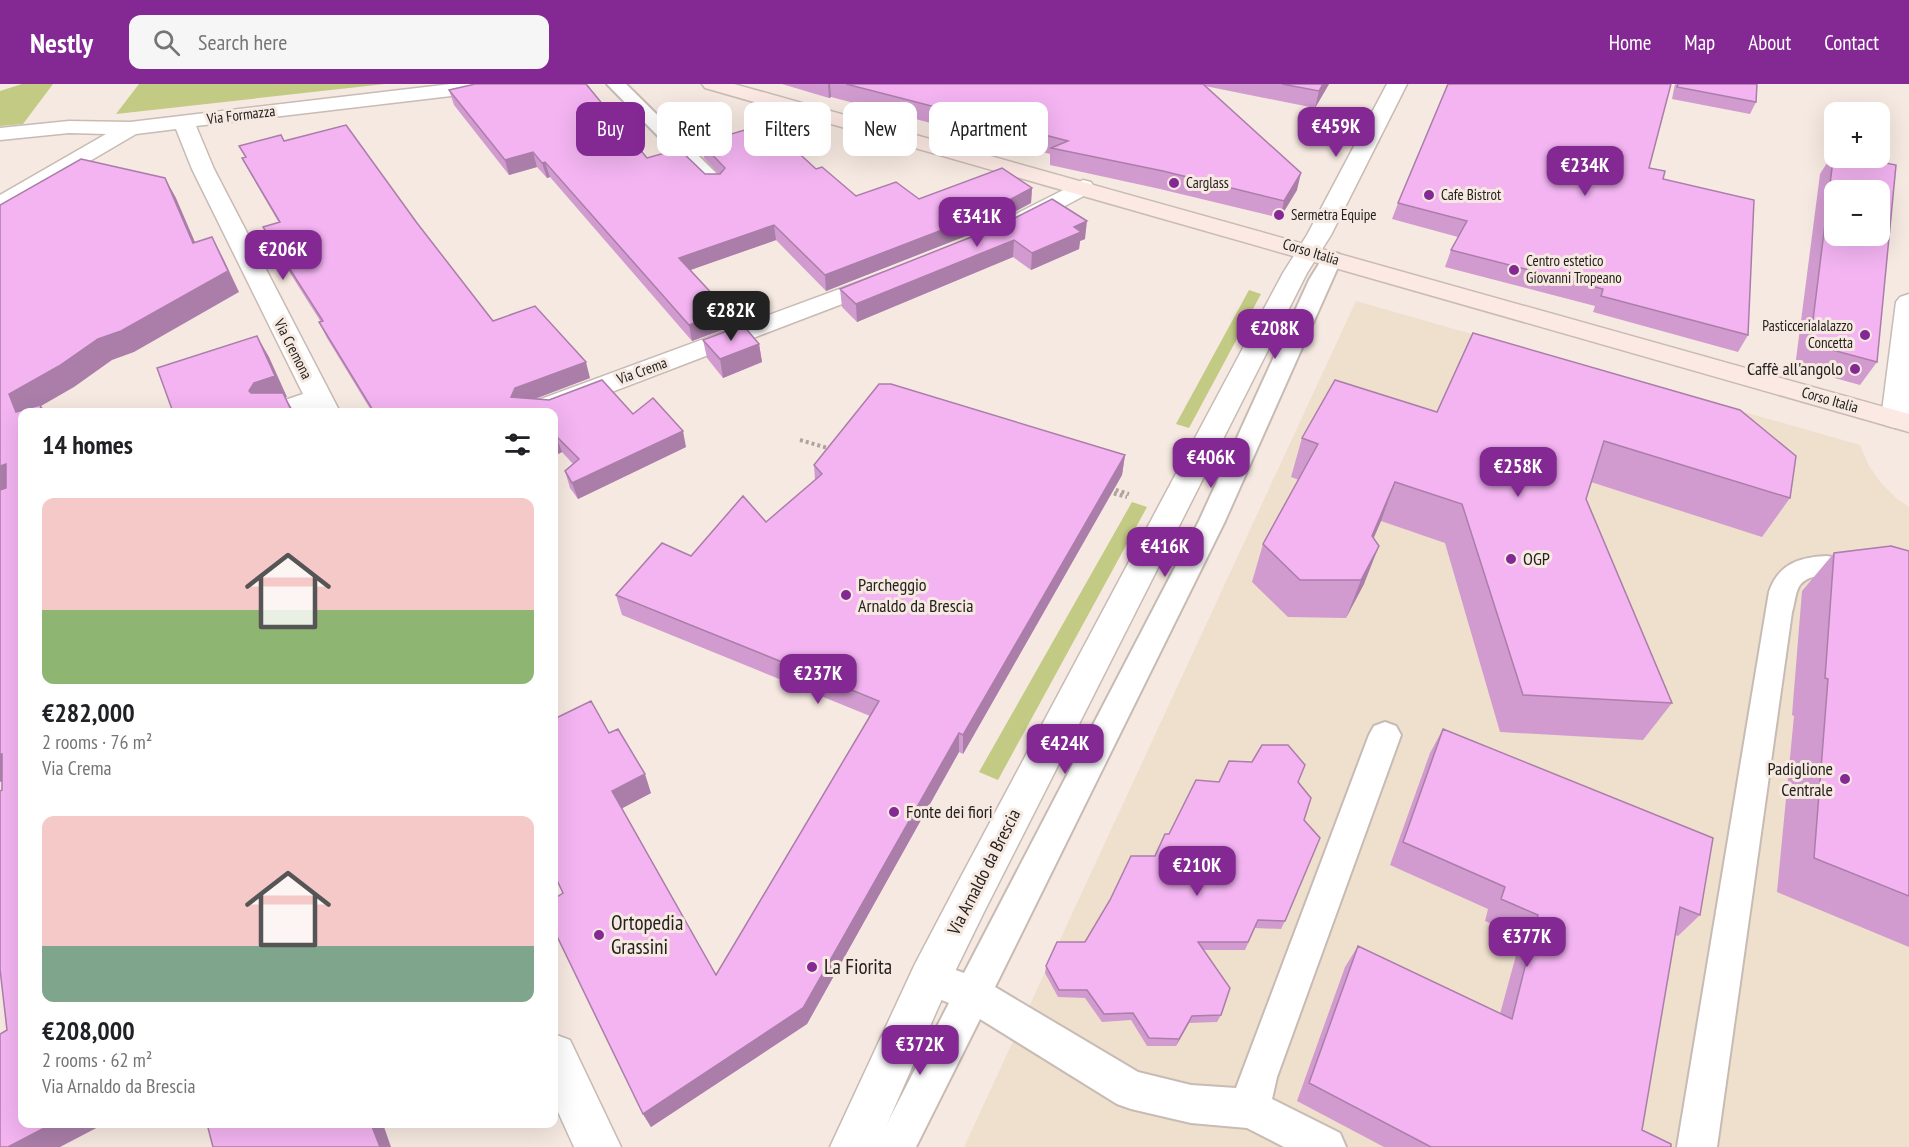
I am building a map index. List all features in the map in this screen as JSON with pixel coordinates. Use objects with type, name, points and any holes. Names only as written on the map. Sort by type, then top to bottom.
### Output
[{"type":"street","name":"Via Formazza","points":[[0,204],[131,128],[502,84]]},
{"type":"street","name":"Corso Italia","points":[[712,84],[1083,187],[1902,421]]},
{"type":"street","name":"Via Arnaldo da Brescia","points":[[854,1147],[930,978],[1295,273],[1321,255],[1397,84]]},
{"type":"street","name":"Via Cremona","points":[[184,122],[204,170],[322,405]]},
{"type":"street","points":[[0,134],[69,128],[131,128]]},
{"type":"street","points":[[1000,232],[1083,187]]},
{"type":"street","name":"Via Crema","points":[[543,408],[901,272]]},
{"type":"street","points":[[1902,421],[1909,302]]},
{"type":"street","points":[[303,408],[322,405]]},
{"type":"street","points":[[558,1064],[598,1147]]},
{"type":"lane","points":[[616,84],[715,183]]},
{"type":"lane","points":[[895,1147],[1212,521],[1320,280],[1321,255]]},
{"type":"lane","points":[[1697,1147],[1778,612],[1787,580],[1798,572],[1812,567],[1828,566],[1851,569],[1909,588]]},
{"type":"lane","points":[[1250,1109],[1258,1077],[1385,735]]},
{"type":"lane","points":[[930,978],[972,994],[1131,1090],[1191,1104],[1250,1109],[1326,1147]]},
{"type":"path","points":[[800,440],[842,453]]},
{"type":"path","points":[[1101,488],[1128,496]]},
{"type":"shaded area","points":[[1356,301],[1860,445],[1869,466],[1882,484],[1909,507],[1909,1147],[964,1147]]},
{"type":"green space","points":[[22,84],[53,84],[23,124],[0,126],[0,91]]},
{"type":"green space","points":[[139,84],[385,84],[116,114]]},
{"type":"green space","points":[[1249,290],[1261,294],[1189,428],[1176,424]]},
{"type":"green space","points":[[1132,502],[1147,507],[998,780],[979,772]]},
{"type":"building","points":[[475,84],[586,84],[601,102],[576,102],[576,156],[645,156],[647,158],[657,155],[686,156],[705,174],[720,174],[725,168],[713,156],[732,156],[732,134],[744,130],[744,156],[802,156],[816,169],[822,167],[856,196],[896,182],[919,199],[1002,168],[1032,188],[981,215],[825,275],[774,225],[679,258],[728,311],[689,325],[545,162],[542,163],[533,152],[505,160],[449,90]]},
{"type":"building","points":[[846,84],[1203,84],[1301,173],[1284,201],[1163,171],[1051,148],[1068,141],[1048,136],[1048,102],[929,102],[929,105]]},
{"type":"building","points":[[1282,84],[1323,84],[1319,91]]},
{"type":"building","points":[[1448,84],[1671,84],[1649,168],[1665,171],[1663,179],[1754,200],[1748,335],[1601,296],[1603,289],[1451,250],[1467,221],[1398,203]]},
{"type":"building","points":[[1678,84],[1757,84],[1756,102],[1677,87]]},
{"type":"building","points":[[346,125],[417,223],[493,321],[535,306],[586,362],[515,388],[511,397],[549,400],[602,380],[633,414],[653,398],[683,431],[572,483],[565,471],[579,459],[558,438],[558,408],[372,408],[319,322],[323,321],[263,227],[280,222],[242,158],[246,157],[239,146],[281,135],[284,141]]},
{"type":"building","points":[[81,159],[165,178],[193,243],[212,237],[228,271],[121,331],[98,339],[59,366],[9,394],[16,412],[18,411],[18,1128],[44,1128],[8,1147],[0,1147],[0,1034],[7,1030],[0,969],[2,754],[0,754],[0,490],[6,488],[6,464],[0,466],[0,205]]},
{"type":"building","points":[[1890,164],[1896,165],[1890,227],[1890,180],[1830,180],[1832,168],[1890,168]]},
{"type":"building","points":[[1052,199],[1087,221],[1074,227],[1081,232],[1032,253],[1014,240],[856,304],[840,289],[999,226]]},
{"type":"building","points":[[1824,232],[1824,246],[1888,246],[1877,362],[1810,344]]},
{"type":"building","points":[[743,325],[759,344],[720,359],[703,340]]},
{"type":"building","name":"OGP","points":[[1473,333],[1740,410],[1796,456],[1790,498],[1604,441],[1586,499],[1672,703],[1523,695],[1462,504],[1395,482],[1372,536],[1379,546],[1361,580],[1300,580],[1263,544],[1318,444],[1302,438],[1335,380],[1437,412]]},
{"type":"building","points":[[257,336],[275,376],[254,383],[249,391],[251,393],[283,393],[290,408],[172,408],[157,368]]},
{"type":"building","points":[[879,384],[891,384],[1125,455],[963,735],[959,733],[803,1008],[643,1114],[558,938],[558,896],[563,893],[558,882],[558,717],[591,701],[609,733],[618,729],[645,774],[612,791],[716,975],[879,701],[616,595],[662,543],[691,556],[743,496],[766,522],[822,474],[814,465]]},
{"type":"building","name":"Padiglione Centrale","points":[[1891,546],[1909,551],[1909,896],[1814,858],[1828,679],[1825,678],[1834,553]]},
{"type":"building","points":[[1443,729],[1713,838],[1700,915],[1680,907],[1642,1130],[1671,1144],[1671,1147],[1431,1147],[1309,1083],[1358,946],[1512,1019],[1538,915],[1501,899],[1505,887],[1403,842]]},
{"type":"building","points":[[1262,745],[1288,745],[1305,765],[1298,782],[1311,798],[1304,820],[1320,838],[1285,921],[1258,920],[1248,942],[1198,942],[1230,988],[1221,1015],[1192,1016],[1179,1039],[1149,1038],[1133,1013],[1104,1014],[1087,990],[1059,990],[1046,966],[1057,942],[1085,942],[1110,900],[1131,856],[1155,856],[1165,834],[1169,834],[1196,780],[1219,782],[1229,761],[1252,762]]},
{"type":"building","points":[[208,1128],[373,1128],[380,1147],[213,1147]]},
{"type":"place","name":"Carglass","points":[[1174,183]]},
{"type":"place","name":"Cafe Bistrot","points":[[1429,195]]},
{"type":"place","name":"Sermetra Equipe","points":[[1279,215]]},
{"type":"place","name":"Centro estetico Giovanni Tropeano","points":[[1514,270]]},
{"type":"place","name":"PasticceriaIalazzo Concetta","points":[[1865,335]]},
{"type":"place","name":"Caffè all'angolo","points":[[1855,369]]},
{"type":"place","name":"OGP","points":[[1511,559]]},
{"type":"place","name":"Parcheggio Arnaldo da Brescia","points":[[846,595]]},
{"type":"place","name":"Padiglione Centrale","points":[[1845,779]]},
{"type":"place","name":"Fonte dei fiori","points":[[894,812]]},
{"type":"place","name":"Ortopedia Grassini","points":[[599,935]]},
{"type":"place","name":"La Fiorita","points":[[812,967]]}]
